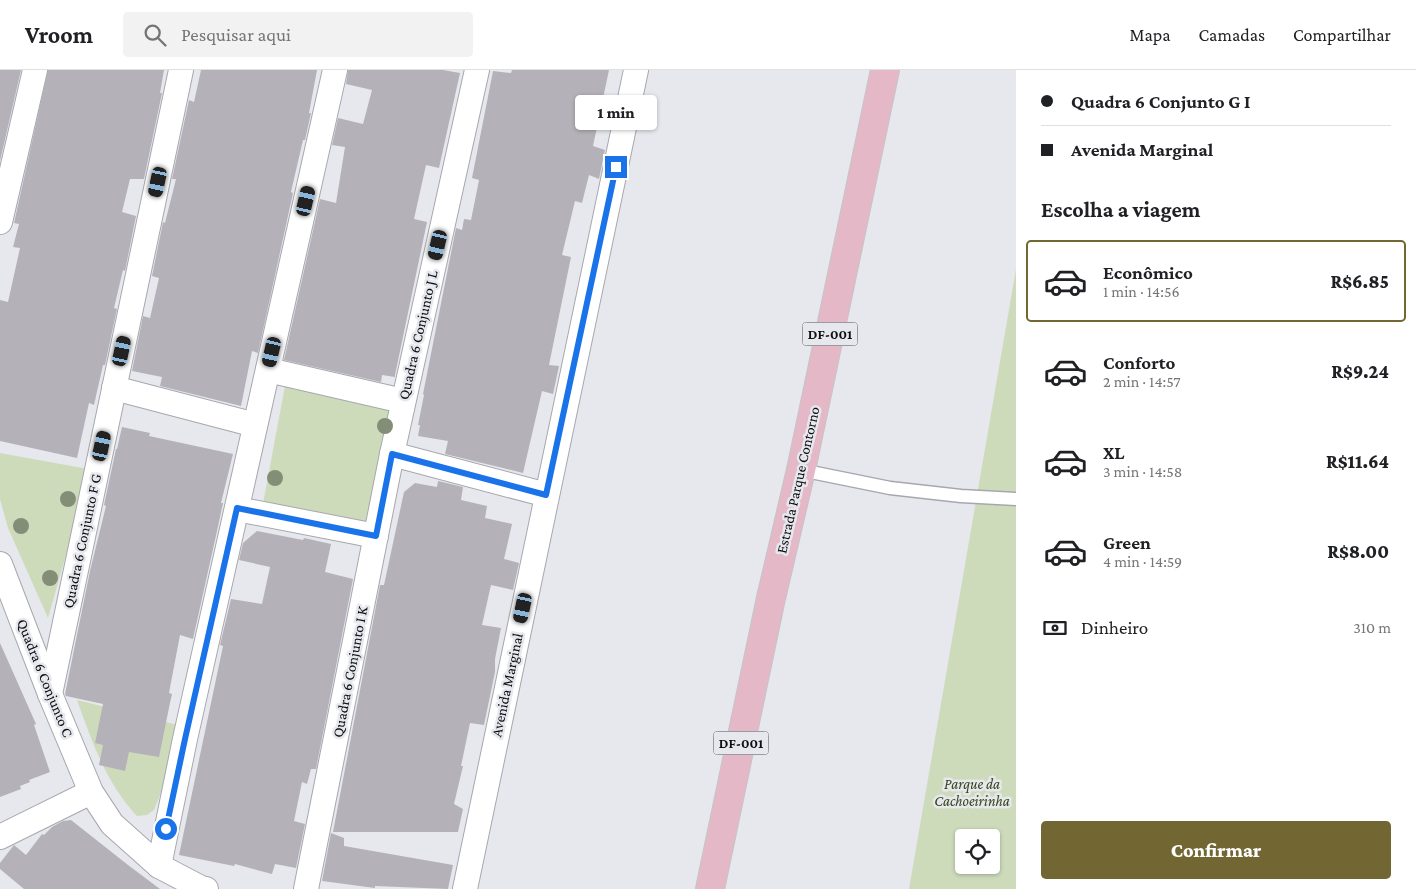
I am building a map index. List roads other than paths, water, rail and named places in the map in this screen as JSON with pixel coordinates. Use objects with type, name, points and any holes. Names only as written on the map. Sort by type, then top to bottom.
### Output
[{"type":"main road","name":"Estrada Parque Contorno","points":[[710,889],[771,598],[801,470],[886,70]]},
{"type":"street","points":[[0,222],[35,70]]},
{"type":"street","name":"Quadra 6 Conjunto F G","points":[[50,694],[181,70]]},
{"type":"street","points":[[159,866],[185,739],[335,70]]},
{"type":"street","name":"Quadra 6 Conjunto J L","points":[[392,454],[478,70]]},
{"type":"street","name":"Avenida Marginal","points":[[465,889],[636,70]]},
{"type":"street","points":[[268,370],[403,401]]},
{"type":"street","points":[[114,388],[256,425]]},
{"type":"street","points":[[392,454],[546,495]]},
{"type":"street","name":"Quadra 6 Conjunto I K","points":[[306,889],[392,454]]},
{"type":"street","points":[[237,508],[376,536]]},
{"type":"street","name":"Quadra 6 Conjunto C","points":[[0,564],[50,694],[91,792],[112,824],[159,866],[204,889]]},
{"type":"street","points":[[0,837],[91,792]]},
{"type":"lane","points":[[801,470],[890,488],[961,496],[1016,499]]},
{"type":"park label","name":"Parque da Cachoeirinha","points":[[972,792]]}]
